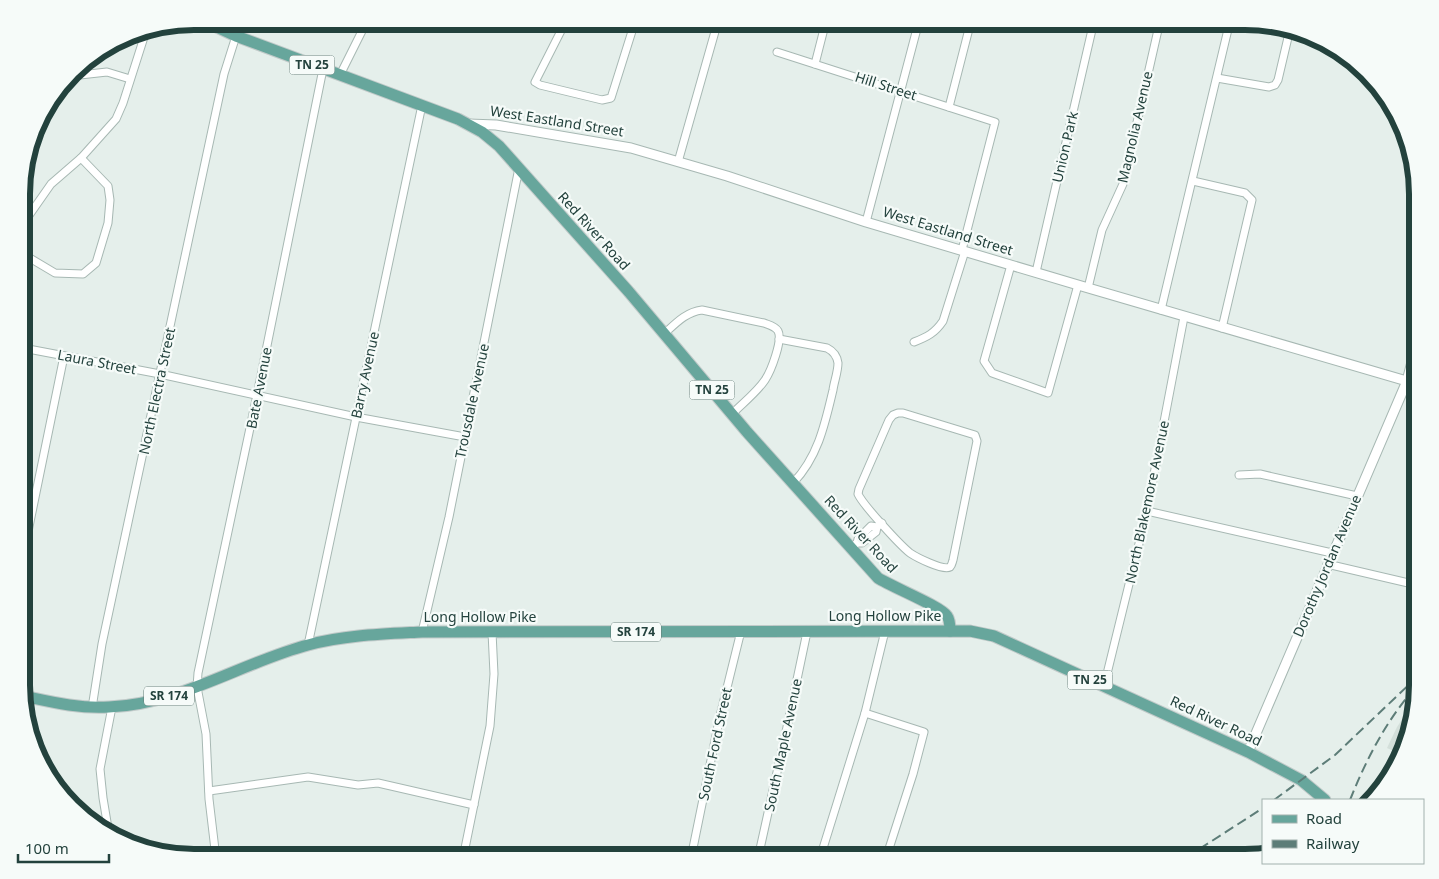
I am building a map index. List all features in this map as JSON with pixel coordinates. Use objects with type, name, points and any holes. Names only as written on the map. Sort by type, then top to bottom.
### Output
[{"type":"main road","name":"TN 25","points":[[223,30],[422,105]]},
{"type":"main road","name":"West Eastland Street","points":[[422,105],[482,132]]},
{"type":"main road","name":"Red River Road","points":[[482,132],[518,168],[732,414],[854,545],[878,578],[942,610],[948,618],[950,631],[970,631],[994,636],[1248,752],[1301,780],[1324,799]]},
{"type":"main road","name":"Long Hollow Pike","points":[[31,698],[92,708],[140,703],[197,687],[308,645],[361,636],[422,632],[950,631]]},
{"type":"street","points":[[340,75],[362,30]]},
{"type":"street","points":[[561,30],[535,82],[540,85],[602,100],[611,98],[633,30]]},
{"type":"street","points":[[678,162],[715,30]]},
{"type":"street","points":[[815,64],[824,30]]},
{"type":"street","points":[[866,222],[917,30]]},
{"type":"street","points":[[949,107],[969,30]]},
{"type":"street","name":"Union Park","points":[[1036,272],[1092,30]]},
{"type":"street","name":"Magnolia Avenue","points":[[1088,288],[1102,230],[1123,184],[1158,30]]},
{"type":"street","points":[[1161,310],[1228,30]]},
{"type":"street","name":"North Electra Street","points":[[92,708],[102,644],[224,74],[236,36]]},
{"type":"street","points":[[1217,78],[1269,87],[1275,84],[1278,80],[1288,36]]},
{"type":"street","points":[[30,214],[51,184],[81,158],[116,119],[144,38]]},
{"type":"street","name":"Hill Street","points":[[777,52],[901,90],[995,122],[963,251]]},
{"type":"street","name":"Bate Avenue","points":[[215,849],[209,792],[206,734],[197,687],[198,673],[323,69]]},
{"type":"street","points":[[82,75],[107,72],[130,79]]},
{"type":"street","name":"Barry Avenue","points":[[308,645],[422,105]]},
{"type":"street","name":"West Eastland Street","points":[[467,124],[496,125],[612,144],[678,162],[727,176],[866,222],[1407,381]]},
{"type":"street","points":[[30,258],[55,273],[62,274],[83,274],[96,263],[108,223],[110,200],[108,186],[81,158]]},
{"type":"street","name":"Trousdale Avenue","points":[[422,632],[449,517],[518,168]]},
{"type":"street","points":[[1193,181],[1245,193],[1252,200],[1222,328]]},
{"type":"street","points":[[914,342],[930,336],[938,330],[943,321],[963,251]]},
{"type":"street","points":[[1011,265],[984,362],[992,373],[1048,393],[1078,285]]},
{"type":"street","points":[[664,334],[693,311],[702,310],[764,323],[774,327],[778,332],[779,339],[772,366],[765,380],[732,414]]},
{"type":"street","name":"North Blakemore Avenue","points":[[1104,686],[1148,512],[1184,317]]},
{"type":"street","points":[[779,339],[827,348],[833,352],[838,363],[820,440],[808,467],[794,482]]},
{"type":"street","name":"Laura Street","points":[[30,349],[160,374],[356,417],[464,437]]},
{"type":"street","points":[[30,522],[64,356]]},
{"type":"street","name":"Dorothy Jordan Avenue","points":[[1248,752],[1409,373]]},
{"type":"street","points":[[903,413],[975,435],[977,441],[952,565],[944,568],[919,558],[908,551],[879,525],[858,494],[858,490],[893,415],[903,413]]},
{"type":"street","points":[[1239,474],[1260,474],[1357,496]]},
{"type":"street","points":[[1148,512],[1332,553]]},
{"type":"street","points":[[854,545],[862,543],[876,532],[879,525]]},
{"type":"street","points":[[1327,564],[1409,583]]},
{"type":"street","name":"South Ford Street","points":[[693,849],[720,716],[741,631]]},
{"type":"street","points":[[823,849],[865,714],[885,631]]},
{"type":"street","points":[[465,849],[490,726],[494,674],[492,632]]},
{"type":"street","name":"South Maple Avenue","points":[[760,849],[807,632]]},
{"type":"street","points":[[108,824],[100,768],[112,707]]},
{"type":"street","points":[[865,714],[924,732],[913,774],[889,849]]},
{"type":"street","points":[[209,792],[308,777],[358,785],[378,783],[474,805]]},
{"type":"shaded area","points":[[1407,713],[1395,751],[1387,748]]},
{"type":"railway","points":[[1275,799],[1335,755],[1409,685]]},
{"type":"railway","points":[[1350,799],[1377,742],[1409,695]]},
{"type":"railway","points":[[1199,849],[1262,809]]}]
